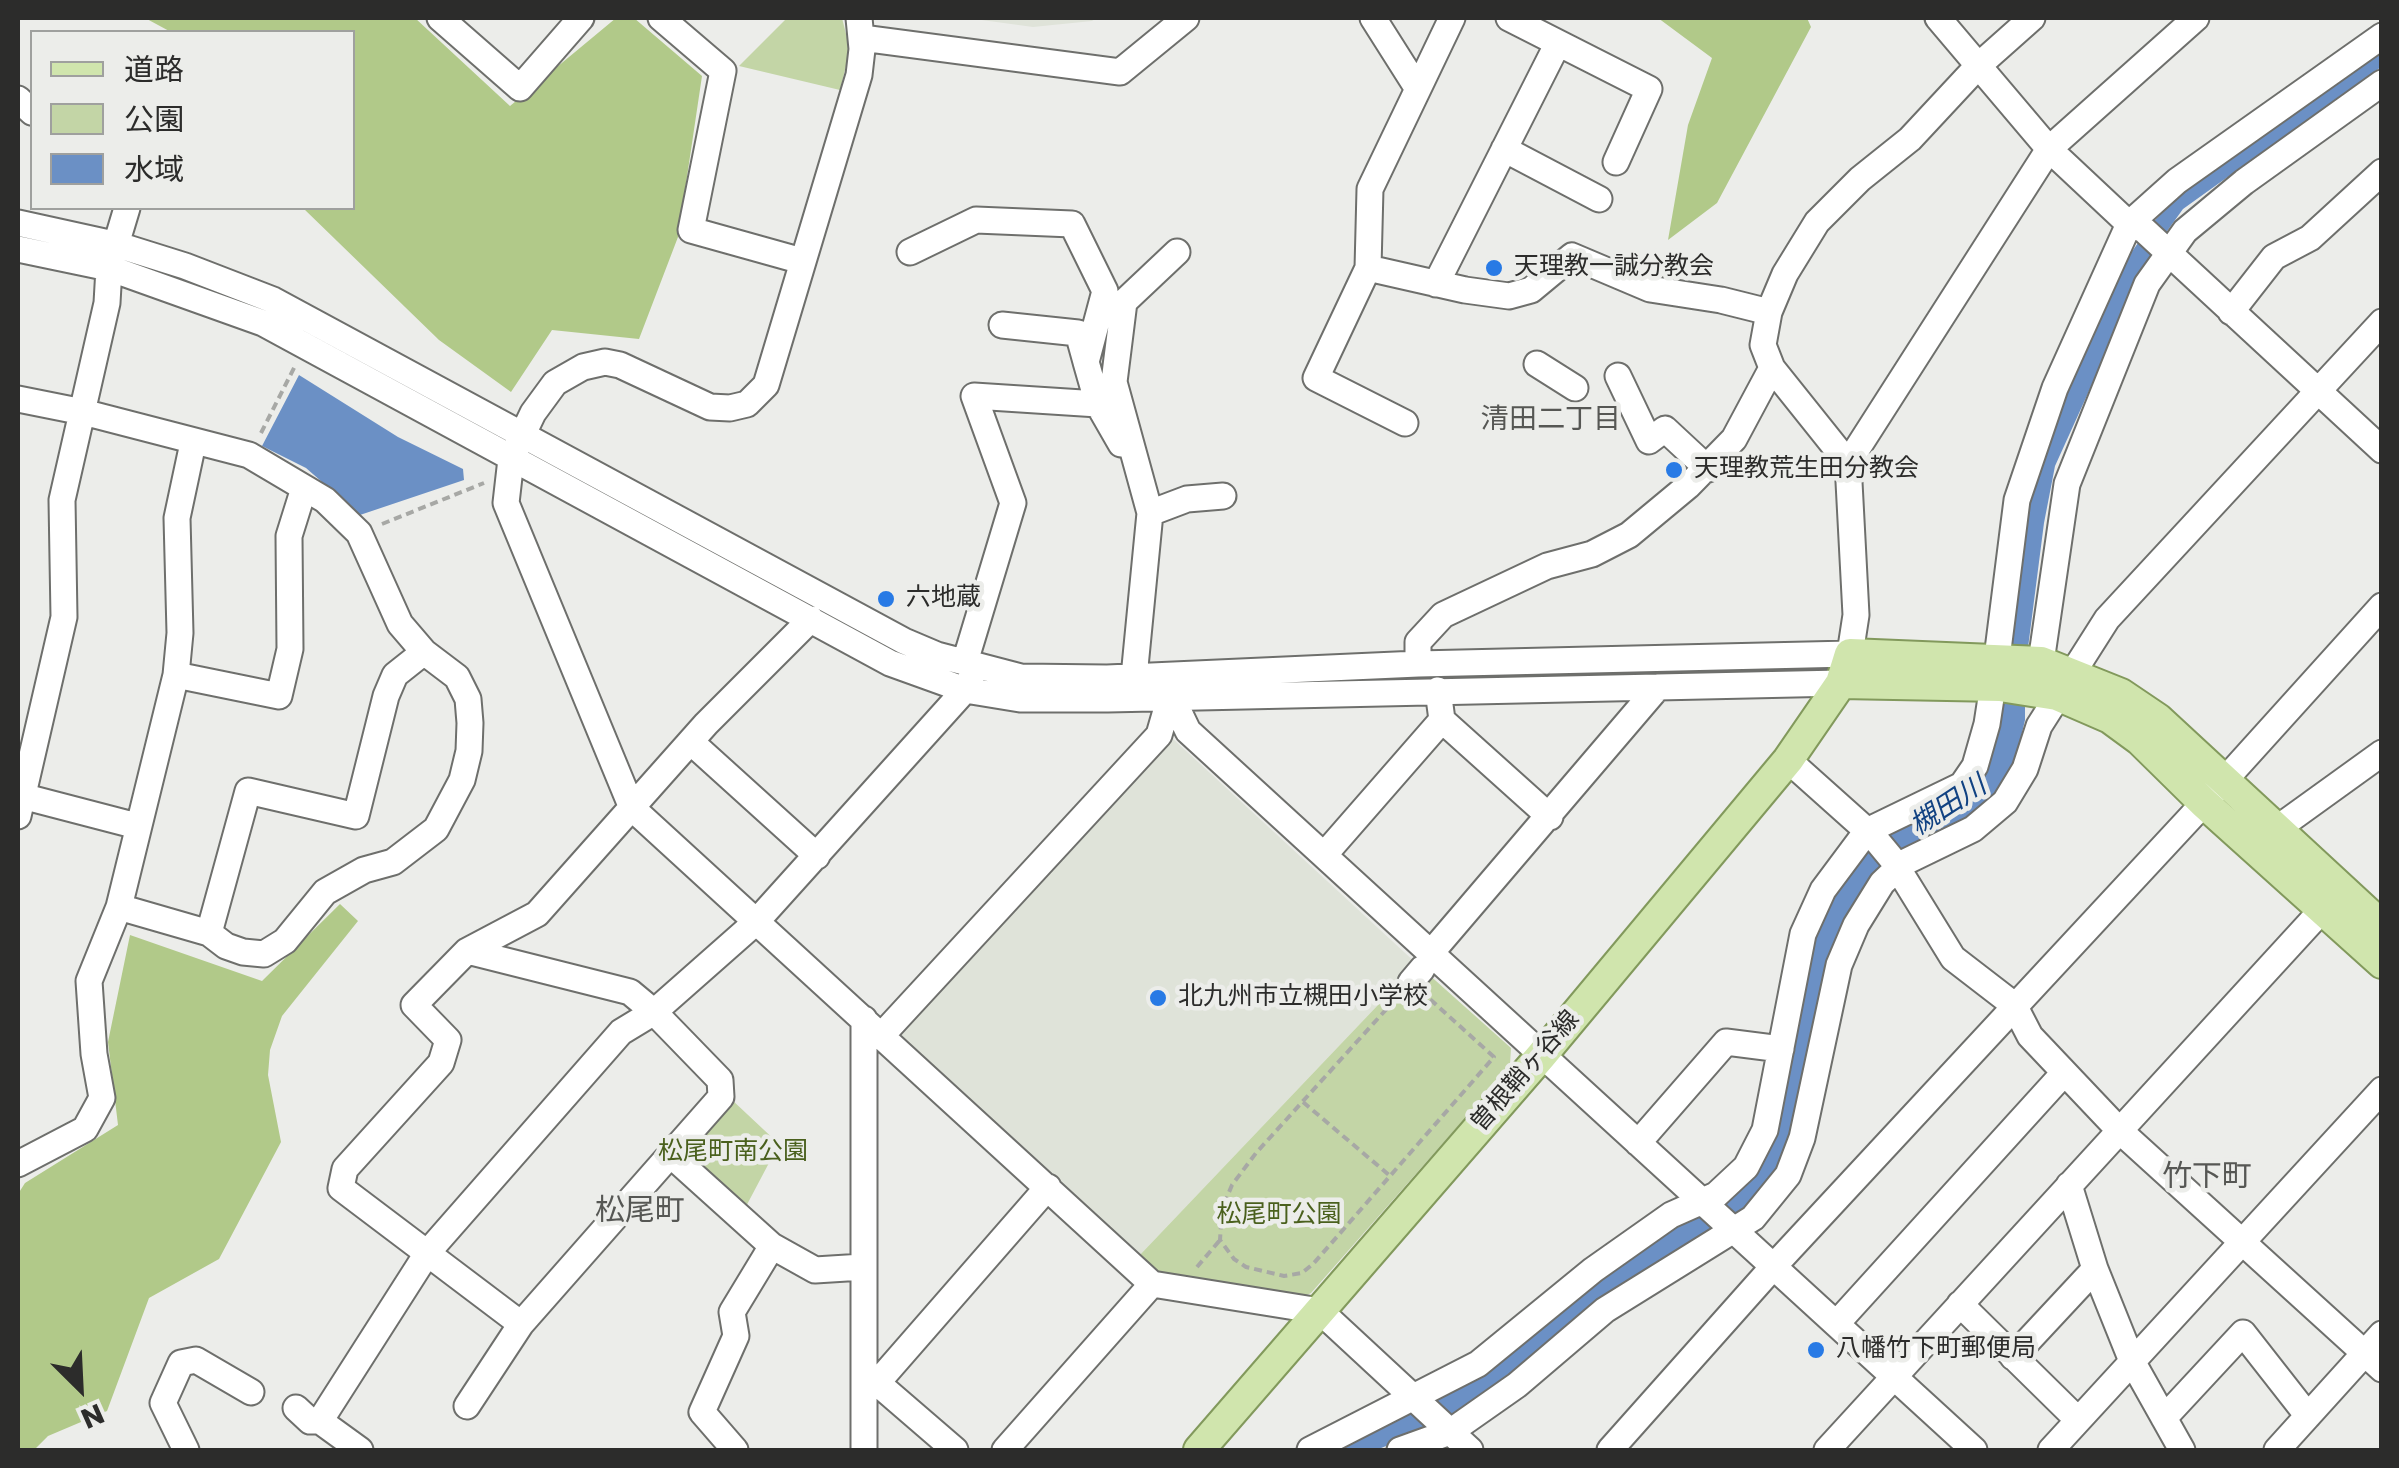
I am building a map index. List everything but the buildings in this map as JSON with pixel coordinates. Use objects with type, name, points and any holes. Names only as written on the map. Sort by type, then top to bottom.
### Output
[{"type":"main road","points":[[1845,668],[1998,672],[2121,694],[2158,719],[2214,791],[2322,910],[2382,963]]},
{"type":"main road","name":"曽根鞘ヶ谷線","points":[[1199,1450],[1540,1056],[1788,760],[1845,668]]},
{"type":"main road","points":[[2214,791],[2278,828],[2382,926]]},
{"type":"street","points":[[440,18],[520,88],[581,18]]},
{"type":"street","points":[[661,18],[723,71],[692,230],[802,261]]},
{"type":"street","points":[[1186,18],[1120,72],[860,28],[859,75],[766,385],[747,404],[730,408],[710,406],[620,365],[605,362],[583,367],[555,383],[533,413],[511,466],[506,502],[632,808],[1152,1284],[1320,1311],[1470,1450]]},
{"type":"street","points":[[1373,18],[1418,88]]},
{"type":"street","points":[[1405,424],[1316,378],[1368,268],[1370,189],[1452,18]]},
{"type":"street","points":[[1508,18],[1650,89],[1616,162]]},
{"type":"street","points":[[1938,18],[2049,149],[2382,450]]},
{"type":"street","points":[[1848,463],[1772,368],[1763,345],[1769,312],[1817,222],[1860,178],[1910,139],[1978,66],[2032,18]]},
{"type":"street","points":[[1845,668],[1856,615],[1848,463],[2049,149],[2196,18]]},
{"type":"street","points":[[1400,1450],[1447,1429],[1517,1386],[1605,1310],[1704,1246],[1718,1216],[1716,1195],[1746,1167],[1765,1130],[1803,934],[1823,890],[1870,834],[1962,785],[1975,766],[1998,672],[2017,500],[2056,388],[2151,239],[2177,181],[2382,36]]},
{"type":"street","points":[[1436,284],[1558,42]]},
{"type":"street","points":[[2151,239],[2185,230],[2244,182],[2382,83]]},
{"type":"street","points":[[1504,150],[1599,199]]},
{"type":"street","points":[[2231,312],[2274,258],[2310,238],[2382,172]]},
{"type":"street","points":[[126,210],[62,500],[64,617],[19,802],[138,826]]},
{"type":"street","points":[[910,252],[976,220],[1072,224],[1105,291],[1086,362]]},
{"type":"street","points":[[18,222],[113,257],[175,289],[263,323],[511,466],[811,619],[890,664],[966,690],[1020,698],[1418,664],[1845,668]]},
{"type":"street","points":[[1310,1450],[1370,1418],[1419,1401],[1478,1364],[1592,1270],[1671,1215],[1753,1218],[1788,1175],[1802,1138],[1839,966],[1856,925],[1894,864],[1972,828],[2006,802],[2025,769],[2051,680],[2067,484],[2148,284],[2151,239]]},
{"type":"street","points":[[18,249],[185,266],[272,300],[904,640],[937,655],[1022,677],[1134,676],[1166,686],[1438,690],[1658,687],[1845,668]]},
{"type":"street","points":[[1134,676],[1150,513],[1114,382],[1124,302],[1177,252]]},
{"type":"street","points":[[1368,268],[1509,296],[1530,290],[1572,256],[1650,289],[1769,312]]},
{"type":"street","points":[[2051,680],[2382,322]]},
{"type":"street","points":[[1002,325],[1078,333],[1098,404],[1140,479]]},
{"type":"street","points":[[1536,364],[1576,388]]},
{"type":"street","points":[[1418,664],[1418,642],[1443,615],[1547,566],[1592,554],[1628,535],[1708,470],[1734,439],[1772,368]]},
{"type":"street","points":[[1618,376],[1649,440],[1666,429],[1708,470]]},
{"type":"street","points":[[320,1421],[428,1252],[622,1032],[654,1012],[756,922],[966,690],[1013,502],[974,396],[1098,404]]},
{"type":"street","points":[[18,399],[250,456],[325,500],[359,533],[400,624],[424,652],[456,677],[468,699],[470,751],[462,780],[436,829],[392,862],[364,870],[325,892],[285,941],[264,954],[226,946],[209,933],[119,907]]},
{"type":"street","points":[[22,1154],[85,1129],[102,1098],[94,1054],[89,980],[119,907],[176,676],[180,633],[177,518],[193,443]]},
{"type":"street","points":[[176,676],[279,696],[290,649],[289,536],[304,488]]},
{"type":"street","points":[[1150,513],[1188,499],[1223,496]]},
{"type":"street","points":[[1610,1450],[1773,1267],[2382,606]]},
{"type":"street","points":[[521,1324],[341,1188],[344,1169],[441,1063],[448,1040],[414,1005],[467,951],[537,914],[691,742],[811,619]]},
{"type":"street","points":[[209,933],[248,792],[356,816],[386,696],[395,675],[424,652]]},
{"type":"street","points":[[1166,686],[1188,731],[1324,854],[1421,968],[1540,1056],[1974,1450]]},
{"type":"street","points":[[864,1450],[870,1378],[862,1267],[873,1027],[1158,735],[1166,686]]},
{"type":"street","points":[[1421,968],[1658,687]]},
{"type":"street","points":[[1438,690],[1442,720],[1550,817]]},
{"type":"street","points":[[1324,854],[1442,720]]},
{"type":"street","points":[[691,742],[816,856]]},
{"type":"street","points":[[2278,828],[2382,753]]},
{"type":"street","points":[[1788,760],[1870,834],[1894,864],[1953,958],[2014,1005],[2030,1036],[2120,1130],[2242,1241],[2376,1352],[2277,1450]]},
{"type":"street","points":[[1826,1450],[2322,910]]},
{"type":"street","points":[[466,1406],[521,1324],[722,1097],[720,1080],[630,992],[467,951]]},
{"type":"street","points":[[1638,1143],[1726,1042],[1781,1049]]},
{"type":"street","points":[[1836,1323],[2064,1073]]},
{"type":"street","points":[[2051,1450],[2379,1098]]},
{"type":"street","points":[[671,1155],[772,1246],[815,1270],[862,1267]]},
{"type":"street","points":[[2069,1186],[2095,1270],[2132,1361],[2182,1450]]},
{"type":"street","points":[[870,1378],[1048,1187]]},
{"type":"street","points":[[735,1450],[702,1412],[736,1336],[732,1312],[772,1246]]},
{"type":"street","points":[[2013,1357],[2095,1270]]},
{"type":"street","points":[[1005,1450],[1152,1284]]},
{"type":"street","points":[[1960,1304],[2078,1420]]},
{"type":"street","points":[[2164,1418],[2244,1333],[2308,1416]]},
{"type":"street","points":[[186,1450],[163,1403],[181,1363],[196,1360],[251,1392]]},
{"type":"street","points":[[870,1378],[955,1450]]},
{"type":"street","points":[[296,1408],[310,1421],[320,1421],[360,1450]]},
{"type":"path","points":[[250,456],[305,345]]},
{"type":"path","points":[[359,533],[511,466]]},
{"type":"path","points":[[1181,1286],[1220,1240],[1222,1209],[1232,1185],[1256,1153],[1421,968],[1494,1057],[1302,1273],[1271,1274],[1246,1267],[1234,1259],[1220,1240]]},
{"type":"path","points":[[1303,1102],[1389,1175]]},
{"type":"path","points":[[1302,1273],[1306,1283]]},
{"type":"shaded area","points":[[967,18],[1096,18],[1033,27]]},
{"type":"shaded area","name":"北九州市立槻田小学校","points":[[1172,738],[1417,964],[1138,1257],[899,1033]]},
{"type":"green space","points":[[145,18],[415,18],[510,106],[616,18],[634,18],[702,76],[678,237],[639,339],[552,330],[511,392],[439,340],[305,210],[355,210],[355,30],[167,30]]},
{"type":"green space","points":[[787,18],[842,18],[850,50],[840,90],[739,66]]},
{"type":"green space","points":[[1658,18],[1807,18],[1811,27],[1717,203],[1668,240],[1688,125],[1712,58]]},
{"type":"green space","points":[[340,904],[358,921],[282,1016],[270,1050],[268,1075],[281,1142],[219,1259],[149,1298],[107,1411],[48,1436],[34,1450],[18,1450],[18,1194],[25,1183],[118,1125],[108,1042],[130,935],[262,981]]},
{"type":"green space","name":"松尾町公園","points":[[1417,964],[1511,1048],[1510,1065],[1311,1293],[1303,1297],[1154,1271],[1138,1257]]},
{"type":"green space","name":"松尾町南公園","points":[[731,1099],[779,1144],[742,1214],[680,1156]]},
{"type":"water","name":"槻田川","points":[[2381,47],[2381,67],[2183,209],[2152,252],[2055,466],[2025,671],[2025,720],[2016,759],[1998,791],[1962,820],[1899,851],[1881,865],[1849,912],[1829,955],[1790,1138],[1762,1191],[1740,1212],[1460,1417],[1376,1450],[1321,1450],[1536,1321],[1747,1175],[1819,913],[1862,850],[1983,762],[2001,718],[2031,482],[2066,388],[2119,270],[2152,223],[2187,189]]},
{"type":"water","points":[[299,375],[398,437],[463,469],[464,480],[354,517],[337,495],[306,468],[262,446]]},
{"type":"place","name":"天理教一誠分教会","points":[[1494,268]]},
{"type":"place","name":"天理教荒生田分教会","points":[[1674,470]]},
{"type":"place","name":"六地蔵","points":[[886,599]]},
{"type":"place","name":"北九州市立槻田小学校","points":[[1158,998]]},
{"type":"place","name":"八幡竹下町郵便局","points":[[1816,1350]]},
{"type":"district","name":"清田二丁目","points":[[1551,421]]},
{"type":"district","name":"竹下町","points":[[2207,1178]]},
{"type":"district","name":"松尾町","points":[[640,1212]]}]
